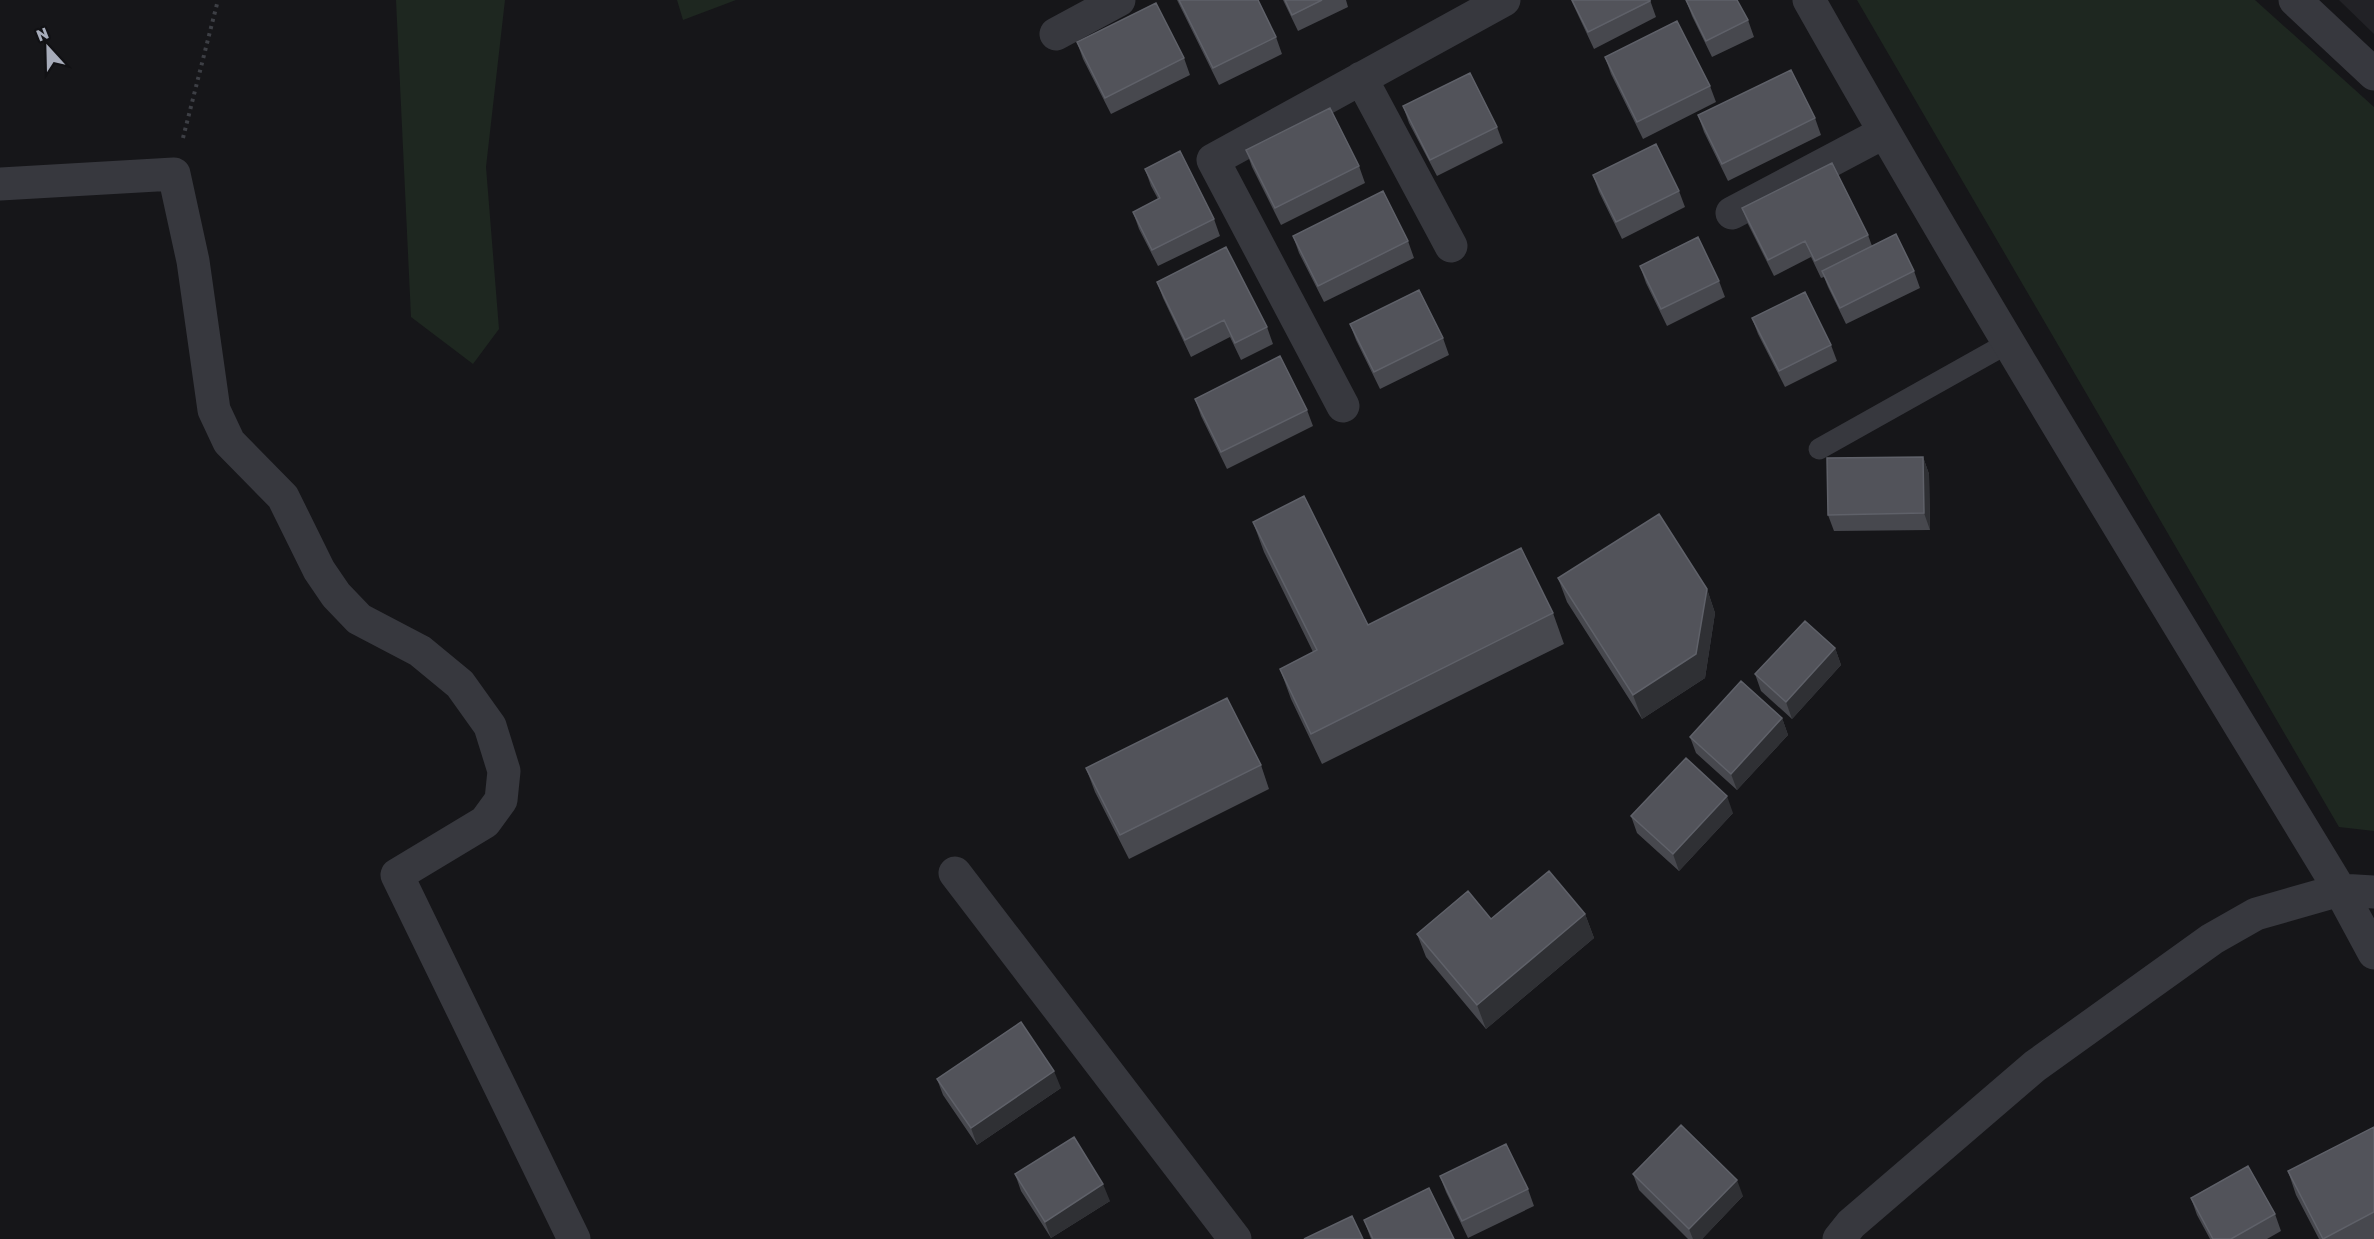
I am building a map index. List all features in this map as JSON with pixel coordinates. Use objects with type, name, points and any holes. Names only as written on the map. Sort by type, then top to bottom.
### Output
[{"type":"street","points":[[1056,34],[1119,0]]},
{"type":"street","points":[[1343,406],[1213,160],[1504,0]]},
{"type":"street","points":[[1809,0],[1883,133],[2340,890],[2374,953]]},
{"type":"street","points":[[2295,0],[2374,74]]},
{"type":"street","points":[[1361,78],[1451,246]]},
{"type":"street","points":[[1732,213],[1883,133]]},
{"type":"street","points":[[0,184],[174,174],[193,261],[214,410],[229,442],[284,497],[319,570],[336,595],[359,619],[420,651],[460,684],[490,726],[504,771],[501,800],[485,822],[397,875],[574,1239]]},
{"type":"street","points":[[955,873],[1235,1239]]},
{"type":"street","points":[[1839,1239],[1851,1224],[2035,1066],[2212,939],[2256,914],[2340,890],[2374,892]]},
{"type":"lane","points":[[1819,449],[2008,343]]},
{"type":"path","points":[[174,174],[218,0]]},
{"type":"shaded area","points":[[396,0],[505,0],[486,167],[499,329],[473,364],[411,317]]},
{"type":"shaded area","points":[[677,0],[736,0],[683,20]]},
{"type":"shaded area","points":[[1857,0],[2255,0],[2374,107],[2374,831],[2339,827]]},
{"type":"shaded area","points":[[2339,0],[2374,0],[2374,34]]},
{"type":"building","points":[[1179,0],[1258,0],[1276,37],[1213,68]]},
{"type":"building","points":[[1285,0],[1322,0],[1292,15]]},
{"type":"building","points":[[1572,0],[1650,0],[1650,1],[1588,32]]},
{"type":"building","points":[[1686,0],[1737,0],[1748,20],[1706,41]]},
{"type":"building","points":[[1156,3],[1184,58],[1105,98],[1077,42]]},
{"type":"building","points":[[1677,21],[1710,86],[1637,122],[1605,57]]},
{"type":"building","points":[[1791,70],[1815,118],[1722,164],[1698,115]]},
{"type":"building","points":[[1470,73],[1497,127],[1430,160],[1403,106]]},
{"type":"building","points":[[1330,108],[1359,166],[1275,208],[1246,150]]},
{"type":"building","points":[[1656,144],[1679,191],[1616,222],[1593,175]]},
{"type":"building","points":[[1180,151],[1214,219],[1152,250],[1133,212],[1160,198],[1145,169]]},
{"type":"building","points":[[1832,163],[1868,235],[1815,261],[1805,241],[1768,260],[1742,208]]},
{"type":"building","points":[[1383,191],[1408,241],[1318,286],[1293,236]]},
{"type":"building","points":[[1896,234],[1914,271],[1840,308],[1822,271]]},
{"type":"building","points":[[1698,237],[1719,281],[1661,309],[1640,266]]},
{"type":"building","points":[[1226,247],[1267,327],[1235,343],[1224,320],[1185,340],[1157,282]]},
{"type":"building","points":[[1419,290],[1443,338],[1374,372],[1350,324]]},
{"type":"building","points":[[1805,292],[1831,345],[1779,371],[1752,318]]},
{"type":"building","points":[[1280,356],[1307,410],[1221,452],[1195,399]]},
{"type":"building","points":[[1923,457],[1924,513],[1828,515],[1827,458]]},
{"type":"building","points":[[1304,496],[1368,625],[1521,548],[1553,613],[1311,734],[1280,669],[1317,650],[1253,522]]},
{"type":"building","points":[[1659,514],[1707,589],[1696,654],[1633,695],[1558,578]]},
{"type":"building","points":[[1805,621],[1835,648],[1786,702],[1755,674]]},
{"type":"building","points":[[1741,681],[1782,718],[1731,774],[1690,737]]},
{"type":"building","points":[[1227,698],[1261,765],[1120,835],[1086,768]]},
{"type":"building","points":[[1686,758],[1727,796],[1673,854],[1631,816]]},
{"type":"building","points":[[1549,871],[1585,914],[1477,1005],[1417,934],[1468,891],[1491,919]]},
{"type":"building","points":[[1021,1022],[1054,1071],[971,1128],[937,1079]]},
{"type":"building","points":[[1681,1125],[1737,1180],[1689,1229],[1633,1174]]},
{"type":"building","points":[[2374,1127],[2374,1212],[2323,1239],[2288,1171]]},
{"type":"building","points":[[1074,1137],[1103,1184],[1045,1222],[1015,1174]]},
{"type":"building","points":[[1506,1144],[1528,1189],[1462,1221],[1440,1176]]},
{"type":"building","points":[[2248,1166],[2275,1214],[2231,1239],[2213,1239],[2191,1198]]},
{"type":"building","points":[[1429,1188],[1454,1239],[1373,1239],[1364,1220]]},
{"type":"building","points":[[1352,1216],[1363,1239],[1304,1239]]}]
